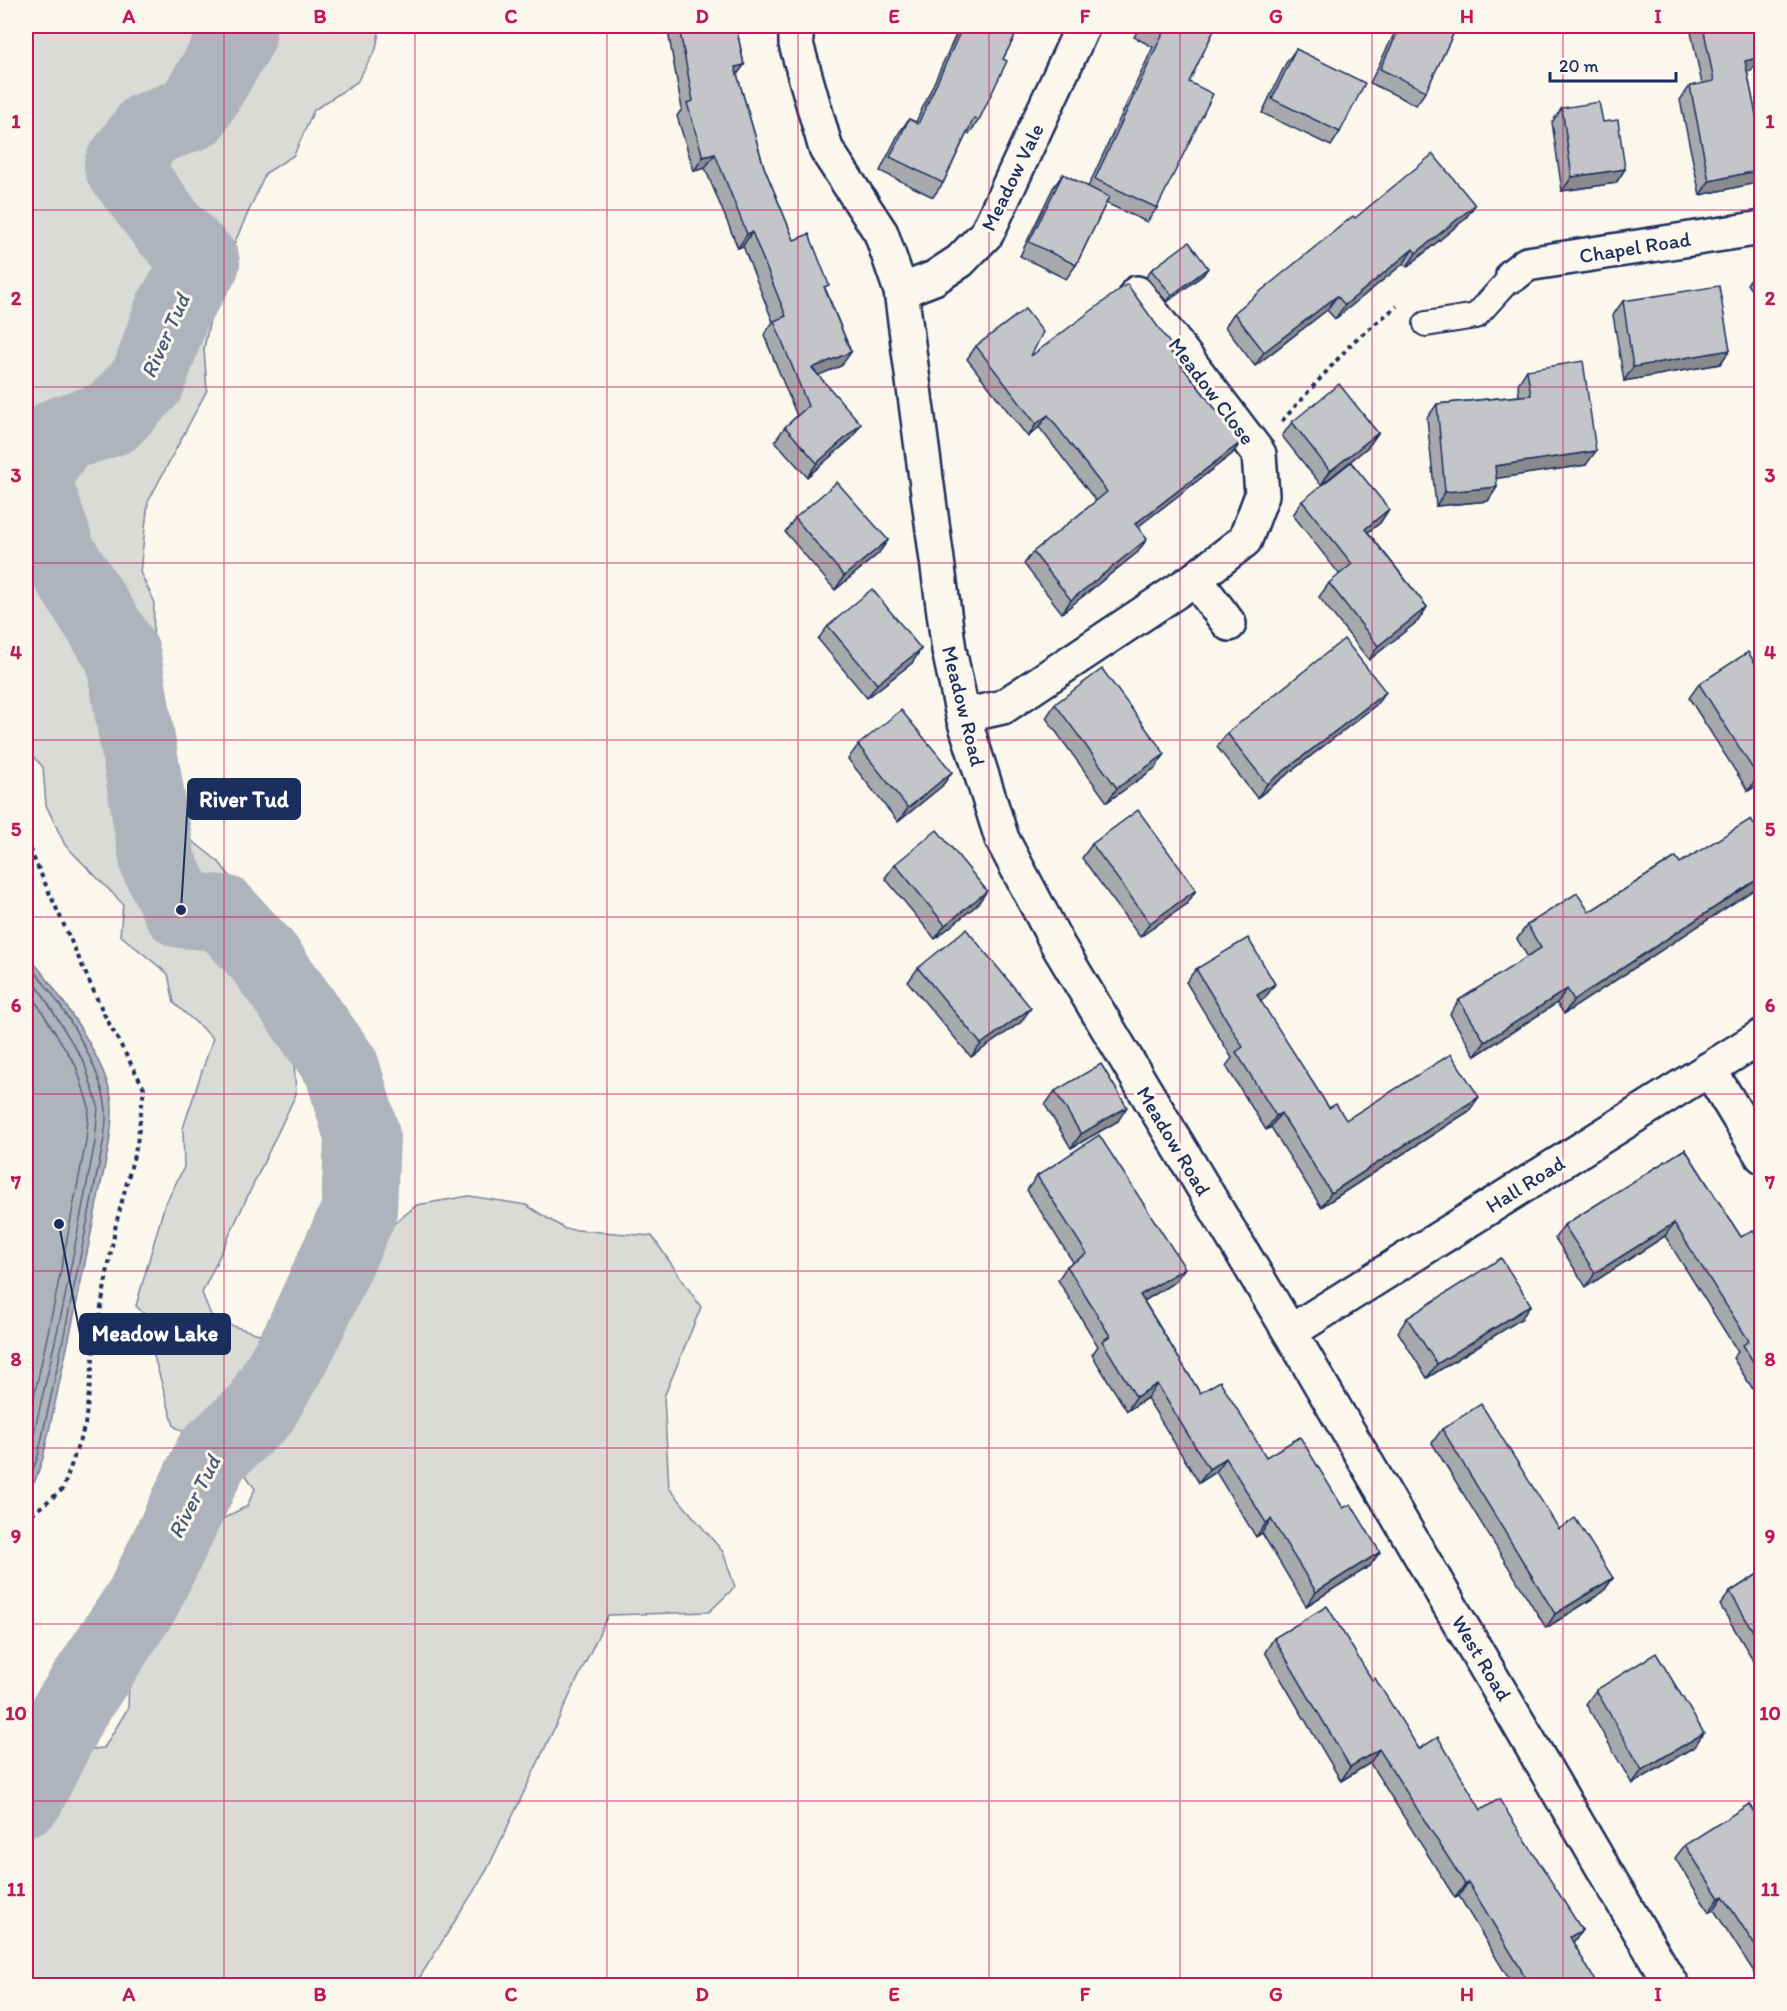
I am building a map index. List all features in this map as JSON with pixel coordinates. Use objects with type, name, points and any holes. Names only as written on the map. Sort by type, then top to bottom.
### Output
[{"type":"street","name":"Meadow Road","points":[[795,26],[796,44],[826,149],[881,233],[901,291],[949,650],[963,716],[1002,839],[1059,947],[1290,1332]]},
{"type":"street","name":"Meadow Vale","points":[[901,291],[934,278],[960,261],[987,233],[1083,26]]},
{"type":"street","name":"Chapel Road","points":[[1513,275],[1527,264],[1761,228]]},
{"type":"street","name":"Meadow Close","points":[[963,716],[1003,707],[1195,579],[1245,540],[1262,495],[1259,454],[1137,293]]},
{"type":"street","points":[[1195,579],[1229,624]]},
{"type":"street","name":"Hall Road","points":[[1290,1332],[1761,1036]]},
{"type":"street","points":[[1709,1069],[1761,1156]]},
{"type":"street","name":"West Road","points":[[1290,1332],[1672,1986]]},
{"type":"lane","points":[[1426,324],[1476,316],[1513,275]]},
{"type":"path","points":[[1259,454],[1288,414],[1332,364],[1354,341],[1392,309],[1401,305]]},
{"type":"path","points":[[26,841],[104,1014],[144,1089],[137,1144],[116,1224],[96,1335],[86,1425],[63,1489],[26,1519]]},
{"type":"shaded area","points":[[26,26],[380,26],[376,49],[357,82],[314,110],[294,155],[266,173],[219,277],[204,348],[207,390],[148,502],[140,572],[154,601],[153,652],[122,731],[124,777],[131,792],[219,862],[259,914],[286,933],[296,1094],[202,1293],[213,1320],[259,1334],[417,1205],[469,1196],[526,1205],[565,1229],[652,1236],[701,1307],[664,1397],[669,1488],[723,1552],[735,1587],[709,1612],[608,1615],[487,1870],[415,1985],[26,1985],[26,1754],[104,1748],[128,1708],[130,1649],[165,1600],[179,1542],[247,1506],[255,1489],[242,1469],[174,1426],[153,1353],[157,1326],[136,1306],[164,1207],[184,1167],[183,1128],[213,1038],[174,1003],[168,974],[120,935],[123,904],[65,845],[46,805],[43,767],[26,749]]},
{"type":"water","points":[[26,954],[65,1004],[102,1069],[109,1089],[112,1119],[106,1160],[43,1458],[35,1481],[26,1487]]},
{"type":"building","points":[[679,26],[736,26],[744,65],[735,67],[764,167],[794,240],[809,234],[829,285],[824,287],[851,352],[812,368],[861,424],[817,463],[785,427],[808,406],[774,321],[786,316],[752,232],[747,234],[715,154],[703,157],[687,103],[693,101]]},
{"type":"building","points":[[963,26],[1020,26],[1003,59],[1007,61],[979,120],[974,118],[943,183],[890,157],[909,119],[918,124]]},
{"type":"building","points":[[1148,26],[1216,26],[1189,82],[1213,94],[1157,208],[1095,179],[1163,33]]},
{"type":"building","points":[[1401,26],[1457,26],[1426,91],[1380,69]]},
{"type":"building","points":[[1703,26],[1754,26],[1761,57],[1745,61],[1761,135],[1761,170],[1709,181],[1690,86],[1714,81]]},
{"type":"building","points":[[1296,49],[1365,83],[1340,132],[1272,99]]},
{"type":"building","points":[[1599,102],[1603,122],[1618,120],[1625,169],[1572,177],[1562,108]]},
{"type":"building","points":[[1433,154],[1475,205],[1416,253],[1413,249],[1345,305],[1337,296],[1264,352],[1234,313]]},
{"type":"building","points":[[1063,174],[1109,197],[1076,265],[1029,242]]},
{"type":"building","points":[[1189,242],[1208,268],[1172,295],[1151,270]]},
{"type":"building","points":[[1127,284],[1171,345],[1167,347],[1241,442],[1135,524],[1147,539],[1071,600],[1033,552],[1107,492],[1048,415],[1036,424],[976,346],[1025,309],[1043,332],[1031,356]]},
{"type":"building","points":[[1719,286],[1730,350],[1633,367],[1623,301]]},
{"type":"building","points":[[1583,361],[1596,451],[1495,466],[1497,487],[1445,492],[1437,404],[1531,395],[1527,370]]},
{"type":"building","points":[[1339,384],[1378,433],[1330,471],[1292,422]]},
{"type":"building","points":[[1351,462],[1389,509],[1365,529],[1427,607],[1378,646],[1329,583],[1352,564],[1302,501]]},
{"type":"building","points":[[837,482],[888,540],[844,576],[795,518]]},
{"type":"building","points":[[872,589],[921,649],[877,684],[828,626]]},
{"type":"building","points":[[1344,639],[1386,692],[1267,784],[1227,733]]},
{"type":"building","points":[[1748,652],[1761,673],[1761,775],[1758,777],[1699,684]]},
{"type":"building","points":[[1102,669],[1165,754],[1117,788],[1055,704]]},
{"type":"building","points":[[901,710],[952,772],[908,808],[858,745]]},
{"type":"building","points":[[1138,810],[1196,890],[1150,923],[1092,844]]},
{"type":"building","points":[[1751,819],[1761,836],[1761,877],[1574,1000],[1567,989],[1485,1042],[1459,1000],[1541,948],[1527,925],[1577,893],[1589,912],[1676,857],[1680,863]]},
{"type":"building","points":[[937,830],[987,891],[945,925],[895,864]]},
{"type":"building","points":[[966,929],[1031,1008],[981,1044],[918,968]]},
{"type":"building","points":[[1248,938],[1275,984],[1257,995],[1329,1108],[1336,1104],[1346,1120],[1451,1054],[1479,1097],[1331,1193],[1281,1113],[1276,1116],[1236,1052],[1243,1047],[1196,969]]},
{"type":"building","points":[[1101,1064],[1127,1107],[1081,1134],[1055,1091]]},
{"type":"building","points":[[1099,1135],[1185,1268],[1140,1295],[1200,1393],[1220,1381],[1266,1457],[1300,1437],[1343,1508],[1351,1504],[1380,1552],[1316,1592],[1271,1519],[1266,1523],[1226,1458],[1209,1469],[1157,1384],[1136,1397],[1102,1341],[1110,1336],[1067,1266],[1087,1254],[1037,1176]]},
{"type":"building","points":[[1685,1149],[1741,1237],[1753,1230],[1761,1243],[1761,1375],[1743,1345],[1749,1341],[1674,1223],[1595,1273],[1564,1225]]},
{"type":"building","points":[[1501,1258],[1531,1305],[1437,1364],[1407,1318]]},
{"type":"building","points":[[1481,1404],[1559,1529],[1575,1518],[1613,1578],[1555,1614],[1442,1429]]},
{"type":"building","points":[[1761,1572],[1761,1645],[1730,1592]]},
{"type":"building","points":[[1327,1606],[1372,1680],[1375,1678],[1419,1749],[1438,1737],[1481,1810],[1499,1799],[1582,1930],[1570,1937],[1598,1986],[1531,1986],[1468,1882],[1465,1884],[1379,1749],[1350,1767],[1274,1638]]},
{"type":"building","points":[[1656,1653],[1704,1733],[1642,1770],[1596,1690]]},
{"type":"building","points":[[1749,1804],[1761,1824],[1761,1955],[1723,1896],[1719,1898],[1685,1845]]},
{"type":"waterway","name":"River Tud","points":[[26,1798],[68,1713],[143,1599],[212,1455],[260,1410],[299,1342],[359,1211],[362,1136],[342,1068],[264,958],[223,913],[181,910],[158,863],[123,656],[58,553],[33,478],[59,435],[112,418],[148,380],[172,311],[202,263],[168,227],[122,166],[149,129],[192,113],[238,36],[238,26]]},
{"type":"place","name":"River Tud","points":[[181,910]]},
{"type":"place","name":"Meadow Lake","points":[[59,1224]]}]
